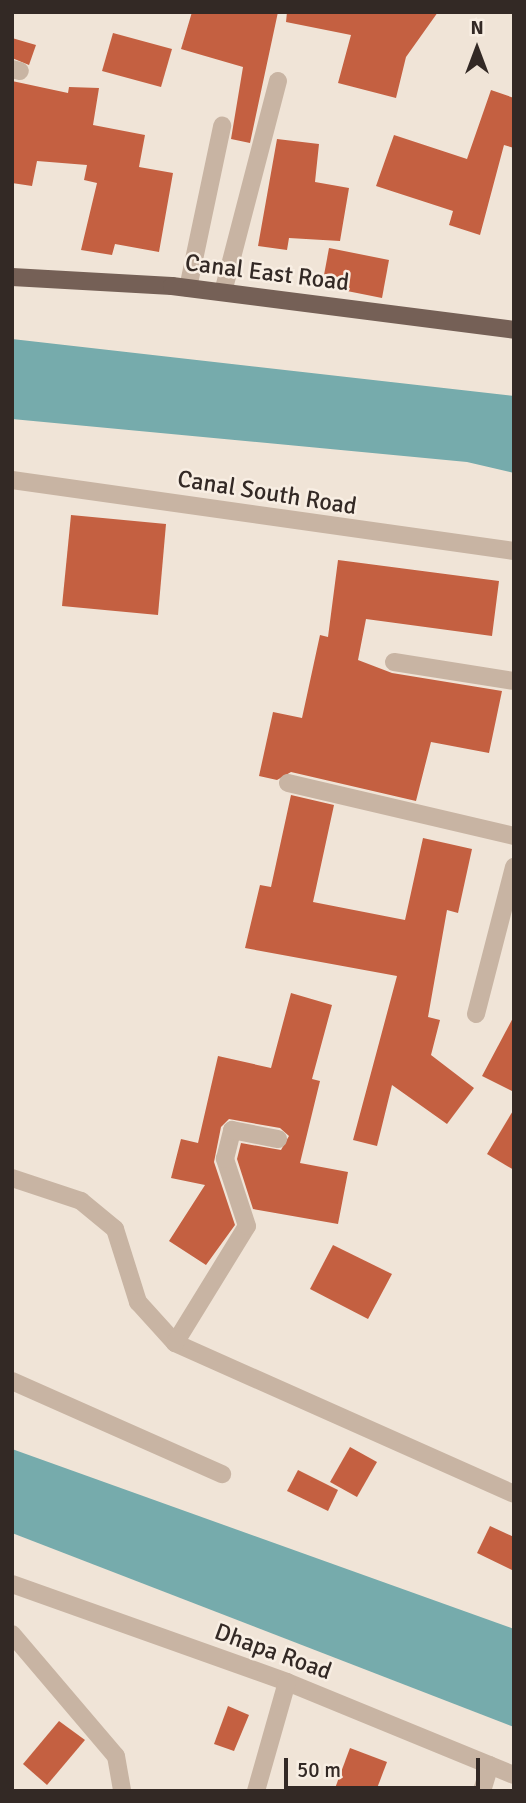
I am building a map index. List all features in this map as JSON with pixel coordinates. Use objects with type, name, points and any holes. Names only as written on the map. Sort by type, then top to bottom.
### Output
[{"type":"main road","name":"Canal East Road","points":[[12,277],[188,288],[514,330]]},
{"type":"street","points":[[223,292],[278,81]]},
{"type":"street","points":[[188,288],[222,126]]},
{"type":"street","name":"Canal South Road","points":[[12,480],[514,551]]},
{"type":"street","points":[[394,662],[514,681]]},
{"type":"street","points":[[288,783],[514,836]]},
{"type":"street","points":[[476,1014],[514,867]]},
{"type":"street","points":[[175,1343],[247,1227],[225,1160],[232,1130],[278,1139]]},
{"type":"street","points":[[12,1178],[81,1200],[115,1229],[138,1302],[175,1343],[514,1494]]},
{"type":"street","points":[[12,1381],[222,1474]]},
{"type":"street","name":"Dhapa Road","points":[[12,1584],[287,1682],[514,1775]]},
{"type":"street","points":[[12,1634],[116,1756],[122,1791]]},
{"type":"street","points":[[256,1791],[287,1682]]},
{"type":"street","points":[[482,1791],[490,1765]]},
{"type":"water","points":[[12,339],[514,396],[514,473],[467,462],[12,419]]},
{"type":"water","points":[[12,1449],[514,1629],[514,1727],[12,1533]]},
{"type":"building","points":[[192,12],[278,12],[250,143],[231,139],[243,67],[181,49]]},
{"type":"building","points":[[287,12],[438,12],[406,57],[396,98],[338,83],[351,35],[286,22]]},
{"type":"building","points":[[113,33],[172,49],[161,87],[102,71]]},
{"type":"building","points":[[12,38],[36,45],[29,65],[12,58]]},
{"type":"building","points":[[12,81],[68,93],[69,87],[99,88],[93,125],[145,135],[139,167],[173,173],[159,252],[115,244],[112,255],[81,250],[97,183],[84,180],[87,165],[37,161],[32,186],[12,183]]},
{"type":"building","points":[[491,90],[514,98],[514,148],[504,145],[480,235],[449,225],[453,211],[376,186],[394,135],[467,159]]},
{"type":"building","points":[[277,139],[319,144],[315,182],[349,188],[340,241],[289,238],[287,250],[258,246]]},
{"type":"building","points":[[329,248],[389,260],[382,298],[322,286]]},
{"type":"building","points":[[71,515],[166,524],[158,615],[62,606]]},
{"type":"building","points":[[338,560],[499,581],[492,636],[366,619],[358,660],[392,673],[502,691],[489,753],[431,742],[416,801],[291,772],[277,780],[259,776],[273,712],[302,718],[320,635],[328,637]]},
{"type":"building","points":[[291,795],[334,805],[313,902],[405,920],[423,838],[472,849],[458,913],[447,910],[428,1017],[440,1020],[431,1055],[474,1088],[447,1124],[392,1085],[377,1146],[353,1140],[397,976],[245,948],[260,885],[271,887]]},
{"type":"building","points":[[291,993],[332,1005],[312,1079],[320,1081],[300,1163],[348,1172],[338,1224],[253,1209],[237,1159],[241,1143],[281,1150],[289,1136],[280,1128],[229,1119],[221,1127],[214,1162],[235,1225],[206,1265],[169,1241],[205,1185],[171,1178],[181,1139],[198,1143],[218,1056],[271,1068]]},
{"type":"building","points":[[514,1016],[514,1092],[482,1076]]},
{"type":"building","points":[[514,1109],[514,1170],[487,1154]]},
{"type":"building","points":[[333,1245],[392,1274],[368,1319],[310,1289]]},
{"type":"building","points":[[350,1447],[377,1462],[357,1497],[330,1482]]},
{"type":"building","points":[[298,1470],[338,1490],[328,1511],[287,1491]]},
{"type":"building","points":[[490,1526],[514,1537],[514,1571],[477,1553]]},
{"type":"building","points":[[228,1706],[249,1715],[234,1751],[214,1744]]},
{"type":"building","points":[[59,1721],[85,1740],[47,1785],[23,1764]]},
{"type":"building","points":[[350,1748],[387,1762],[376,1791],[334,1791]]}]
